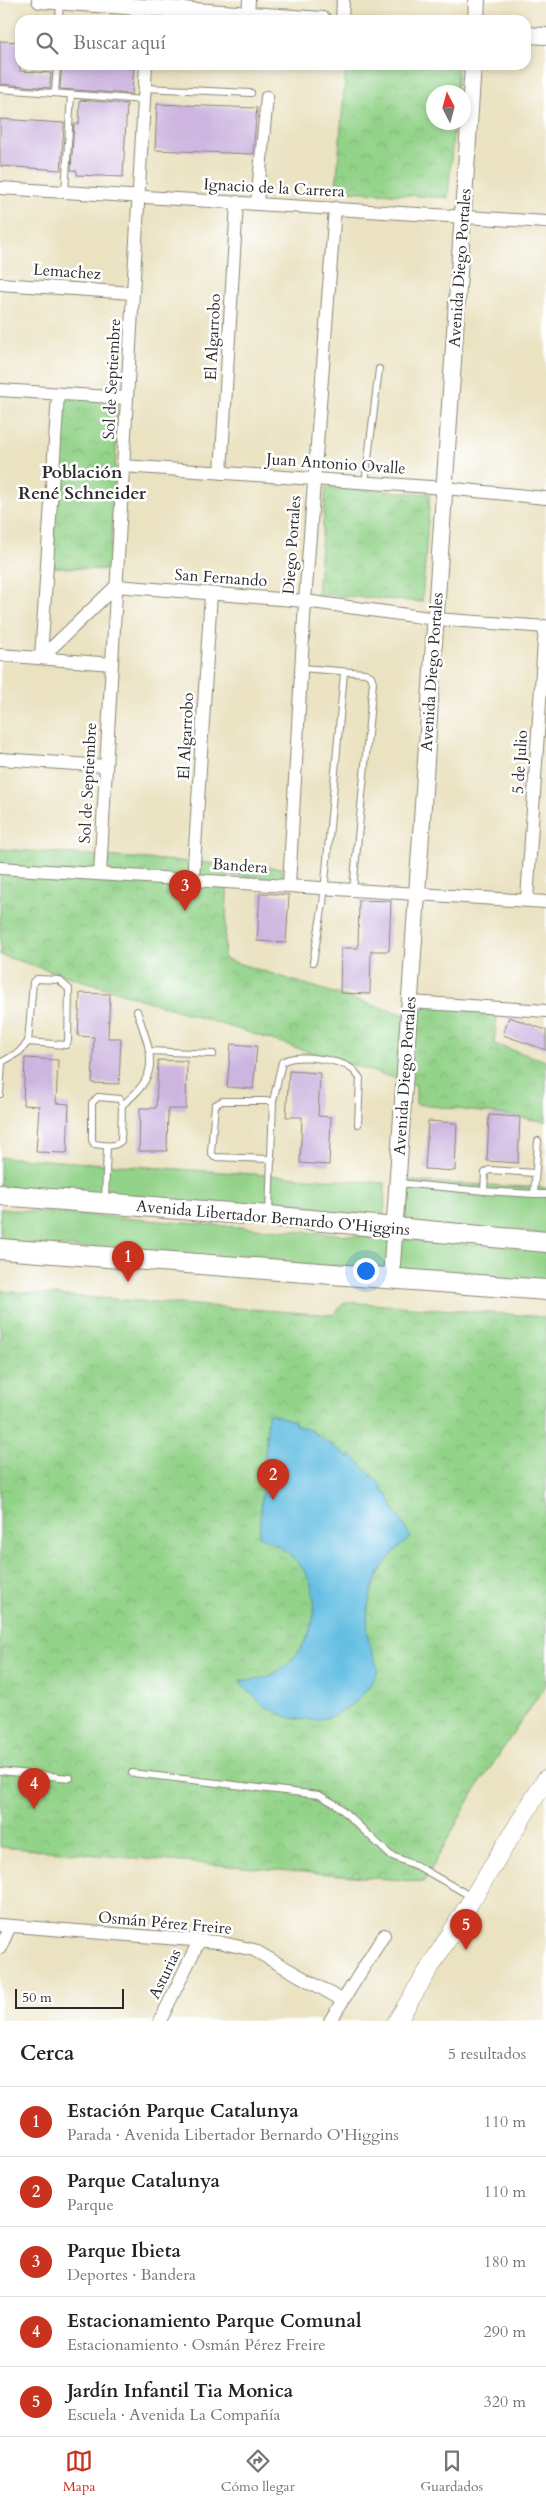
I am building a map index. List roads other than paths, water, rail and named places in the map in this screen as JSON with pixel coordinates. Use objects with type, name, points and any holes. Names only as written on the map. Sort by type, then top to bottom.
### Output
[{"type":"main road","name":"Avenida Libertador Bernardo O'Higgins","points":[[0,1194],[269,1216],[546,1242]]},
{"type":"main road","points":[[0,1249],[546,1290]]},
{"type":"main road","points":[[397,2021],[546,1779]]},
{"type":"street","points":[[40,0],[149,9],[249,7],[295,15]]},
{"type":"street","points":[[342,15],[344,0]]},
{"type":"street","points":[[476,15],[477,0]]},
{"type":"street","points":[[531,35],[546,36]]},
{"type":"street","name":"Sol de Septiembre","points":[[100,874],[146,70]]},
{"type":"street","name":"Avenida Diego Portales","points":[[391,1279],[473,70]]},
{"type":"street","points":[[257,203],[267,97]]},
{"type":"street","name":"Ignacio de la Carrera","points":[[0,188],[546,222]]},
{"type":"street","name":"El Algarrobo","points":[[221,473],[237,202]]},
{"type":"street","name":"Diego Portales","points":[[289,886],[313,479],[335,208]]},
{"type":"street","name":"Lemachez","points":[[0,284],[133,293]]},
{"type":"street","points":[[0,390],[127,398]]},
{"type":"street","points":[[41,658],[58,394]]},
{"type":"street","name":"Juan Antonio Ovalle","points":[[123,466],[445,488],[546,498]]},
{"type":"street","points":[[41,658],[116,586]]},
{"type":"street","name":"San Fernando","points":[[116,586],[305,601],[436,618],[545,627]]},
{"type":"street","name":"El Algarrobo","points":[[194,880],[210,594]]},
{"type":"street","name":"5 de Julio","points":[[527,900],[545,627]]},
{"type":"street","points":[[0,655],[112,664]]},
{"type":"street","points":[[0,759],[106,766]]},
{"type":"street","name":"Bandera","points":[[0,868],[546,902]]},
{"type":"street","points":[[410,1002],[546,1011]]},
{"type":"street","points":[[0,1948],[5,1925]]},
{"type":"street","name":"Osmán Pérez Freire","points":[[5,1925],[218,1942],[254,1950],[342,2000]]},
{"type":"street","points":[[330,2021],[384,1935]]},
{"type":"street","name":"Asturias","points":[[160,2021],[199,1941]]},
{"type":"lane","points":[[59,15],[60,1]]},
{"type":"lane","points":[[55,93],[57,70]]},
{"type":"lane","points":[[0,89],[71,95],[251,93]]},
{"type":"lane","points":[[65,192],[71,95]]},
{"type":"lane","points":[[365,484],[379,369]]},
{"type":"lane","points":[[301,668],[365,674],[371,676],[373,682],[353,889]]},
{"type":"lane","points":[[313,962],[325,888],[344,673]]},
{"type":"lane","points":[[0,1094],[1,1062],[18,1052],[28,1042],[33,982],[37,979],[59,980],[69,989],[68,1041],[66,1045],[28,1042]]},
{"type":"lane","points":[[122,1105],[138,1093],[149,1078],[150,1051],[137,1011]]},
{"type":"lane","points":[[150,1051],[213,1054]]},
{"type":"lane","points":[[269,1216],[273,1100],[282,1062],[288,1058],[299,1056],[340,1063],[352,1069],[360,1078],[358,1124]]},
{"type":"lane","points":[[98,1097],[117,1098],[122,1105],[121,1142],[107,1146],[94,1144],[92,1140],[92,1103],[98,1097]]},
{"type":"lane","points":[[272,1159],[219,1158],[214,1157],[211,1152],[215,1105],[222,1101],[273,1100]]},
{"type":"lane","points":[[534,1194],[538,1141]]},
{"type":"lane","points":[[105,1204],[107,1146]]},
{"type":"lane","points":[[484,1191],[485,1173],[489,1170],[535,1173]]},
{"type":"lane","points":[[398,1183],[484,1191],[546,1194]]},
{"type":"lane","points":[[0,1771],[70,1778]]},
{"type":"lane","points":[[132,1773],[319,1795],[337,1805],[390,1855],[419,1867],[473,1898]]},
{"type":"water","points":[[268,1413],[294,1421],[294,1424],[310,1430],[350,1458],[351,1454],[383,1487],[381,1489],[384,1493],[388,1493],[389,1499],[411,1538],[399,1548],[380,1571],[370,1597],[367,1627],[369,1642],[377,1668],[374,1678],[360,1697],[345,1709],[329,1717],[313,1720],[296,1719],[280,1714],[265,1706],[240,1680],[258,1679],[275,1673],[289,1662],[301,1648],[309,1632],[314,1614],[313,1596],[304,1570],[287,1552],[259,1536]]},
{"type":"place","name":"Parque Ibieta","points":[[185,911]]},
{"type":"place","name":"Estación Parque Catalunya","points":[[128,1282]]},
{"type":"place","name":"Parque Catalunya","points":[[273,1500]]},
{"type":"place","name":"Estacionamiento Parque Comunal","points":[[34,1809]]},
{"type":"place","name":"Jardín Infantil Tia Monica","points":[[466,1950]]},
{"type":"district","name":"Población René Schneider","points":[[82,482]]}]
